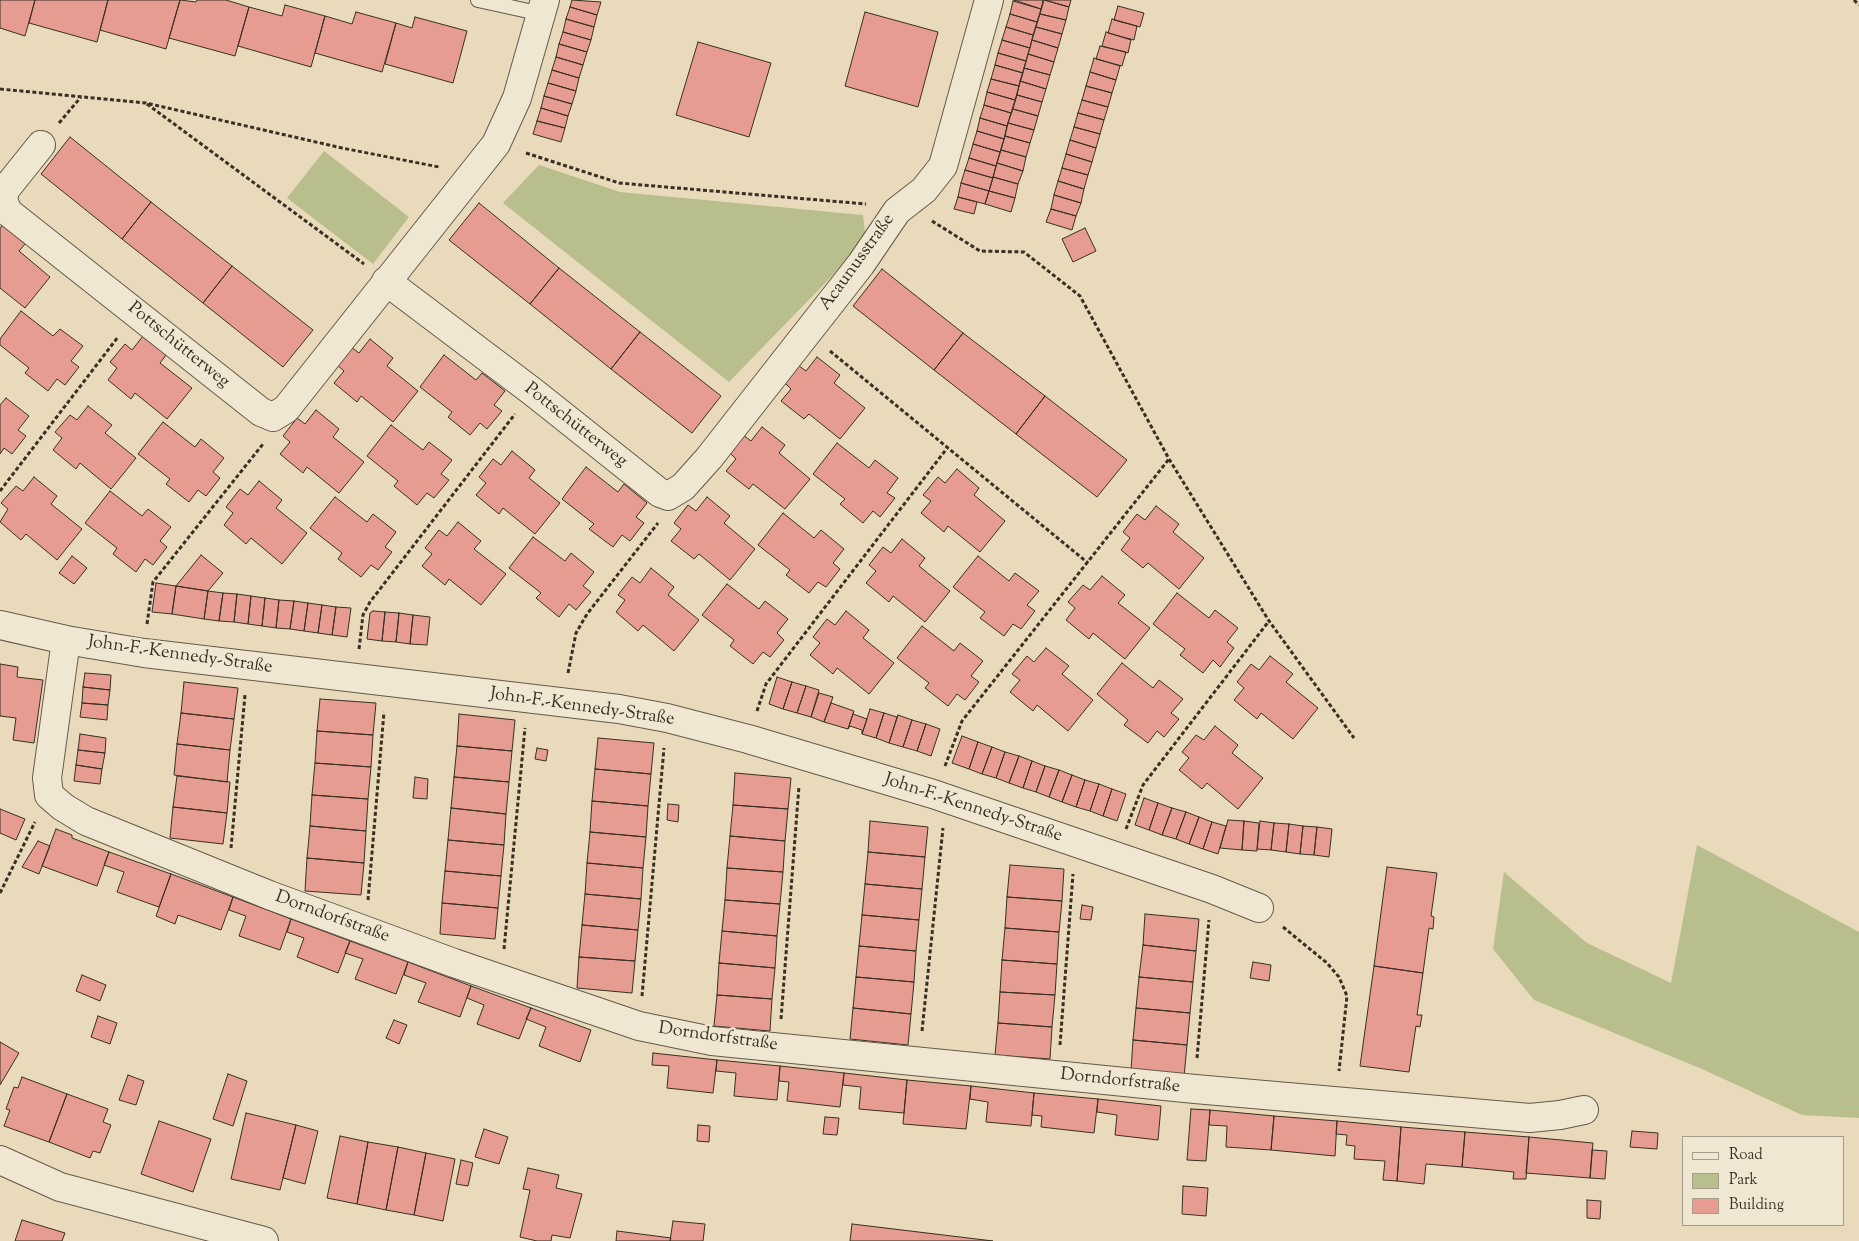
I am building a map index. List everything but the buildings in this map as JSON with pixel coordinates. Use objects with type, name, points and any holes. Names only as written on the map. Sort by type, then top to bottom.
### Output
[{"type":"street","name":"Acaunusstraße","points":[[668,496],[683,487],[709,458],[861,264],[900,207],[924,190],[943,166],[989,0]]},
{"type":"street","points":[[273,417],[286,409],[496,144],[517,98],[544,7]]},
{"type":"street","name":"Pottschütterweg","points":[[41,145],[5,190],[3,200],[8,212],[261,412],[273,417]]},
{"type":"street","name":"Pottschütterweg","points":[[386,281],[533,392],[660,493],[668,496]]},
{"type":"street","name":"John-F.-Kennedy-Straße","points":[[0,625],[66,640],[144,654],[564,702],[667,718],[802,754],[940,796],[1212,889],[1259,908]]},
{"type":"street","points":[[49,795],[47,778],[66,640]]},
{"type":"street","name":"Dorndorfstraße","points":[[49,795],[63,807],[86,821],[228,878],[366,930],[639,1026],[712,1041],[1195,1089],[1530,1118],[1584,1110]]},
{"type":"street","points":[[0,1160],[60,1187],[264,1241]]},
{"type":"lane","points":[[478,0],[544,7]]},
{"type":"path","points":[[1854,0],[1859,5]]},
{"type":"path","points":[[0,89],[146,103],[342,148],[472,174]]},
{"type":"path","points":[[146,103],[386,281]]},
{"type":"path","points":[[496,144],[619,183],[900,207],[980,251],[1024,252],[1080,296],[1169,459],[1269,621],[1354,738]]},
{"type":"path","points":[[0,491],[136,312]]},
{"type":"path","points":[[806,332],[1088,563]]},
{"type":"path","points":[[356,679],[363,615],[370,602],[533,392]]},
{"type":"path","points":[[150,602],[153,582],[272,432],[273,417]]},
{"type":"path","points":[[748,739],[766,684],[948,447]]},
{"type":"path","points":[[919,1062],[940,796],[962,721],[1169,459]]},
{"type":"path","points":[[564,702],[576,633],[587,614],[667,512],[668,496]]},
{"type":"path","points":[[1116,857],[1143,785],[1269,621]]},
{"type":"path","points":[[228,878],[248,666]]},
{"type":"path","points":[[366,930],[386,683]]},
{"type":"path","points":[[501,979],[528,699]]},
{"type":"path","points":[[639,1026],[667,718]]},
{"type":"path","points":[[779,1047],[802,754]]},
{"type":"path","points":[[0,893],[49,795]]},
{"type":"path","points":[[1058,1075],[1075,843]]},
{"type":"path","points":[[1195,1089],[1212,889]]},
{"type":"path","points":[[1259,908],[1327,963],[1339,977],[1346,996],[1336,1101]]},
{"type":"green space","points":[[324,151],[409,217],[373,264],[287,198]]},
{"type":"green space","points":[[539,165],[620,192],[863,215],[866,241],[729,382],[503,203]]},
{"type":"green space","points":[[1697,845],[1859,932],[1859,1118],[1802,1115],[1702,1069],[1534,1000],[1493,949],[1504,872],[1587,943],[1671,983]]}]
